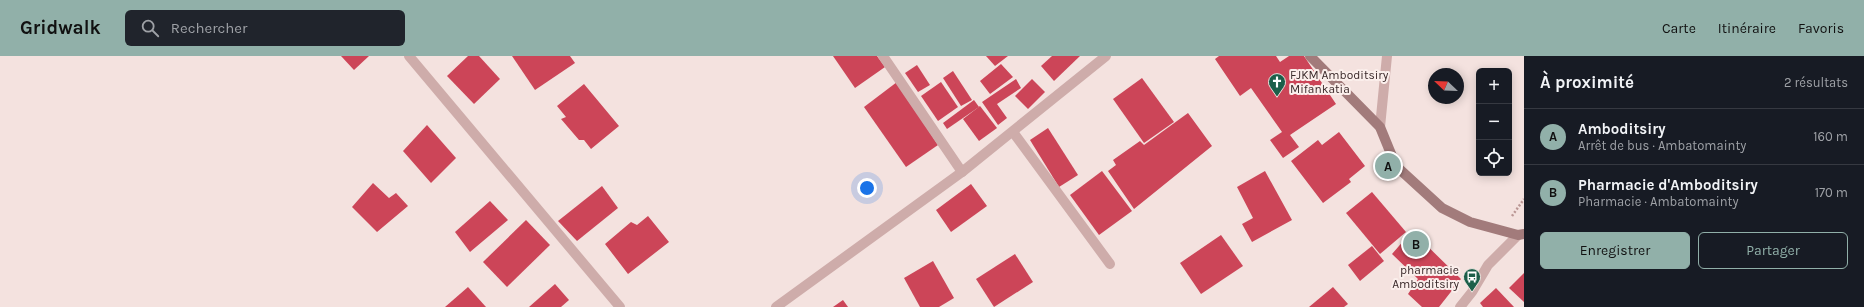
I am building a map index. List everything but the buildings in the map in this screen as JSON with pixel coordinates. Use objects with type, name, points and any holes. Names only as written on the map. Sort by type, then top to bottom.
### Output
[{"type":"main road","points":[[1310,56],[1380,127],[1396,166],[1442,208],[1470,222],[1503,229],[1521,235]]},
{"type":"street","points":[[409,56],[620,307]]},
{"type":"street","points":[[884,56],[962,172]]},
{"type":"street","points":[[776,307],[962,172],[1106,56]]},
{"type":"street","points":[[1380,127],[1387,56]]},
{"type":"street","points":[[1012,132],[1110,264]]},
{"type":"street","points":[[1460,307],[1472,292],[1488,265],[1521,235]]},
{"type":"path","points":[[1503,229],[1524,199]]},
{"type":"place","name":"FJKM Amboditsiry Mifankatia","points":[[1277,97]]},
{"type":"place","name":"Amboditsiry","points":[[1388,166]]},
{"type":"place","name":"Pharmacie d'Amboditsiry","points":[[1416,244]]},
{"type":"place","name":"pharmacie Amboditsiry","points":[[1472,292]]}]
